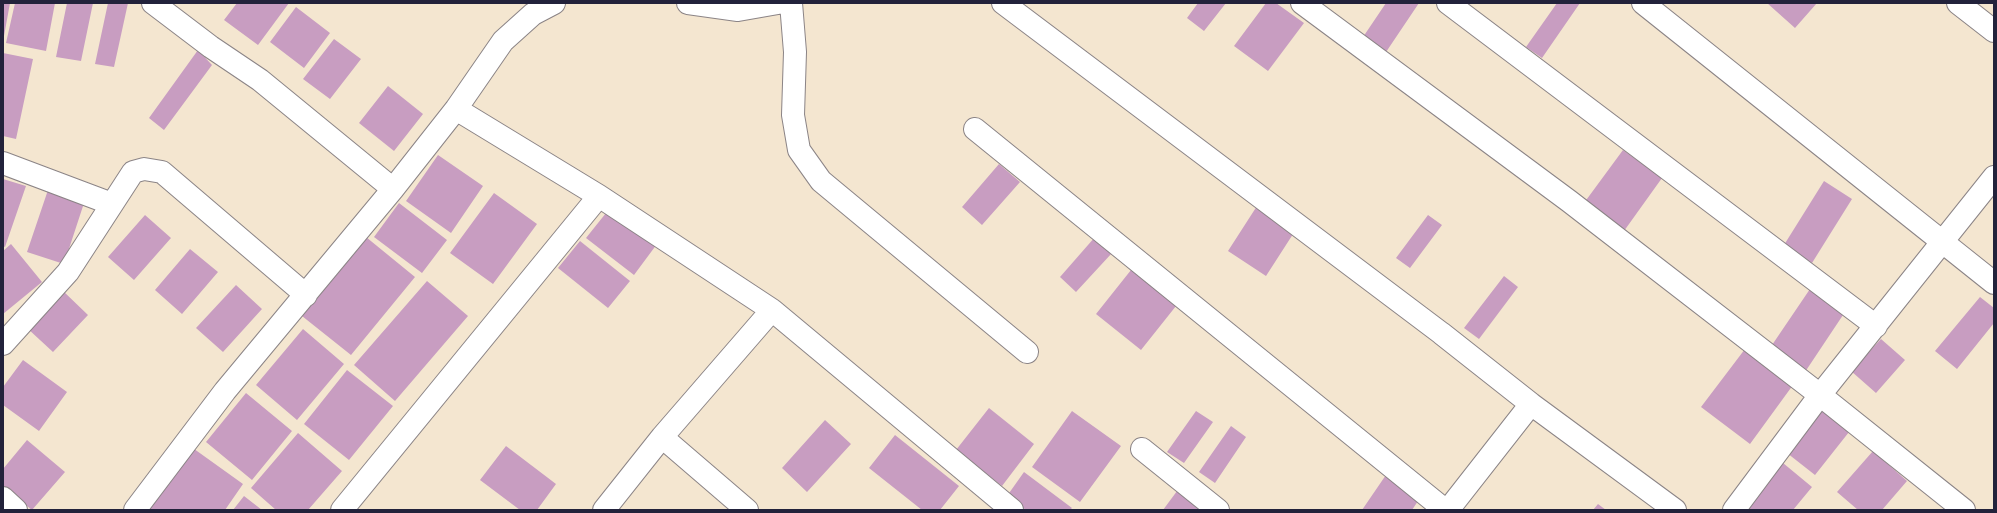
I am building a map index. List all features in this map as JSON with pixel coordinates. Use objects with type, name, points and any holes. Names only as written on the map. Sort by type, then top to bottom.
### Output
[{"type":"street","points":[[153,3],[211,47],[260,80],[393,189]]},
{"type":"street","points":[[135,510],[225,391],[393,189],[456,109],[503,41],[533,14],[554,3]]},
{"type":"street","points":[[688,3],[738,10],[778,3]]},
{"type":"street","points":[[791,3],[795,52],[793,115],[799,150],[821,181],[1027,352]]},
{"type":"street","points":[[1004,3],[1441,333],[1531,404],[1675,510]]},
{"type":"street","points":[[1302,3],[1569,202],[1820,395],[1964,510]]},
{"type":"street","points":[[1448,3],[1876,326]]},
{"type":"street","points":[[1958,3],[1994,30]]},
{"type":"street","points":[[1649,5],[1994,283]]},
{"type":"street","points":[[456,109],[599,196],[772,310],[1012,510]]},
{"type":"street","points":[[975,129],[1447,510],[1531,404]]},
{"type":"street","points":[[3,163],[112,204]]},
{"type":"street","points":[[3,344],[68,272],[133,172],[144,169],[162,172],[306,295]]},
{"type":"street","points":[[1734,510],[1820,395],[1994,178]]},
{"type":"street","points":[[342,510],[599,196]]},
{"type":"street","points":[[604,510],[662,436],[772,310]]},
{"type":"street","points":[[662,436],[747,510]]},
{"type":"street","points":[[1142,448],[1218,510]]},
{"type":"street","points":[[3,498],[16,510]]},
{"type":"building","points":[[3,3],[10,3],[4,36],[3,36]]},
{"type":"building","points":[[15,3],[55,3],[46,51],[6,43]]},
{"type":"building","points":[[67,3],[93,3],[81,61],[56,57]]},
{"type":"building","points":[[108,3],[128,3],[114,67],[95,64]]},
{"type":"building","points":[[237,3],[289,3],[258,45],[224,20]]},
{"type":"building","points":[[1198,3],[1226,3],[1204,31],[1187,18]]},
{"type":"building","points":[[1266,3],[1276,3],[1304,23],[1268,71],[1234,46]]},
{"type":"building","points":[[1386,3],[1419,3],[1382,58],[1359,43]]},
{"type":"building","points":[[1557,3],[1580,3],[1542,58],[1526,47]]},
{"type":"building","points":[[1767,3],[1817,3],[1795,28]]},
{"type":"building","points":[[296,7],[330,33],[304,68],[270,42]]},
{"type":"building","points":[[334,39],[361,59],[330,99],[303,79]]},
{"type":"building","points":[[198,50],[212,65],[164,130],[149,118]]},
{"type":"building","points":[[3,53],[33,59],[16,139],[3,136]]},
{"type":"building","points":[[388,86],[423,114],[394,151],[359,123]]},
{"type":"building","points":[[1623,150],[1662,178],[1624,231],[1584,203]]},
{"type":"building","points":[[438,155],[483,186],[451,233],[406,201]]},
{"type":"building","points":[[999,164],[1020,182],[982,225],[962,207]]},
{"type":"building","points":[[3,179],[26,186],[5,247],[3,246]]},
{"type":"building","points":[[1824,181],[1852,199],[1812,263],[1784,245]]},
{"type":"building","points":[[48,190],[84,203],[64,264],[27,252]]},
{"type":"building","points":[[494,193],[537,224],[493,284],[450,253]]},
{"type":"building","points":[[399,203],[447,240],[422,273],[374,237]]},
{"type":"building","points":[[1257,206],[1295,231],[1266,276],[1228,251]]},
{"type":"building","points":[[610,208],[657,244],[634,275],[586,238]]},
{"type":"building","points":[[145,215],[171,238],[134,280],[108,257]]},
{"type":"building","points":[[1428,215],[1442,225],[1410,268],[1396,258]]},
{"type":"building","points":[[366,237],[415,277],[351,355],[302,316]]},
{"type":"building","points":[[1095,237],[1112,253],[1076,292],[1060,277]]},
{"type":"building","points":[[580,241],[630,281],[608,308],[558,268]]},
{"type":"building","points":[[11,244],[42,282],[3,314],[3,251]]},
{"type":"building","points":[[190,249],[218,272],[182,314],[155,290]]},
{"type":"building","points":[[1131,270],[1176,306],[1141,350],[1096,314]]},
{"type":"building","points":[[1504,276],[1518,287],[1479,339],[1464,328]]},
{"type":"building","points":[[427,281],[468,316],[395,401],[354,365]]},
{"type":"building","points":[[236,285],[262,309],[223,352],[196,328]]},
{"type":"building","points":[[1810,289],[1845,312],[1805,372],[1770,348]]},
{"type":"building","points":[[62,290],[88,315],[53,352],[27,328]]},
{"type":"building","points":[[1980,297],[1994,308],[1994,323],[1957,369],[1935,351]]},
{"type":"building","points":[[303,329],[344,364],[297,420],[256,385]]},
{"type":"building","points":[[1881,339],[1905,360],[1876,393],[1851,371]]},
{"type":"building","points":[[1745,349],[1793,385],[1750,444],[1701,407]]},
{"type":"building","points":[[23,360],[67,392],[39,431],[3,405],[3,387]]},
{"type":"building","points":[[347,370],[393,406],[349,460],[304,424]]},
{"type":"building","points":[[246,393],[292,431],[252,480],[206,442]]},
{"type":"building","points":[[989,408],[1034,444],[1002,486],[956,450]]},
{"type":"building","points":[[1821,410],[1849,432],[1815,475],[1787,453]]},
{"type":"building","points":[[1072,411],[1121,446],[1080,502],[1032,467]]},
{"type":"building","points":[[1196,411],[1213,422],[1184,463],[1167,452]]},
{"type":"building","points":[[825,420],[851,444],[807,492],[782,468]]},
{"type":"building","points":[[1231,426],[1246,437],[1215,483],[1199,472]]},
{"type":"building","points":[[298,433],[342,471],[308,510],[276,510],[251,488]]},
{"type":"building","points":[[895,435],[959,486],[940,510],[922,510],[869,468]]},
{"type":"building","points":[[27,440],[65,472],[32,510],[3,487],[3,469]]},
{"type":"building","points":[[190,446],[243,484],[225,510],[151,510],[146,507]]},
{"type":"building","points":[[506,446],[556,484],[537,510],[520,510],[480,480]]},
{"type":"building","points":[[1873,451],[1907,481],[1882,510],[1858,510],[1837,492]]},
{"type":"building","points":[[1783,463],[1812,487],[1793,510],[1744,510]]},
{"type":"building","points":[[1024,472],[1072,508],[1070,510],[1026,510],[1007,496]]},
{"type":"building","points":[[1388,472],[1422,495],[1412,510],[1362,510]]},
{"type":"building","points":[[1180,487],[1211,510],[1163,510]]},
{"type":"building","points":[[244,496],[262,510],[233,510]]},
{"type":"building","points":[[1598,504],[1606,510],[1593,510]]}]
